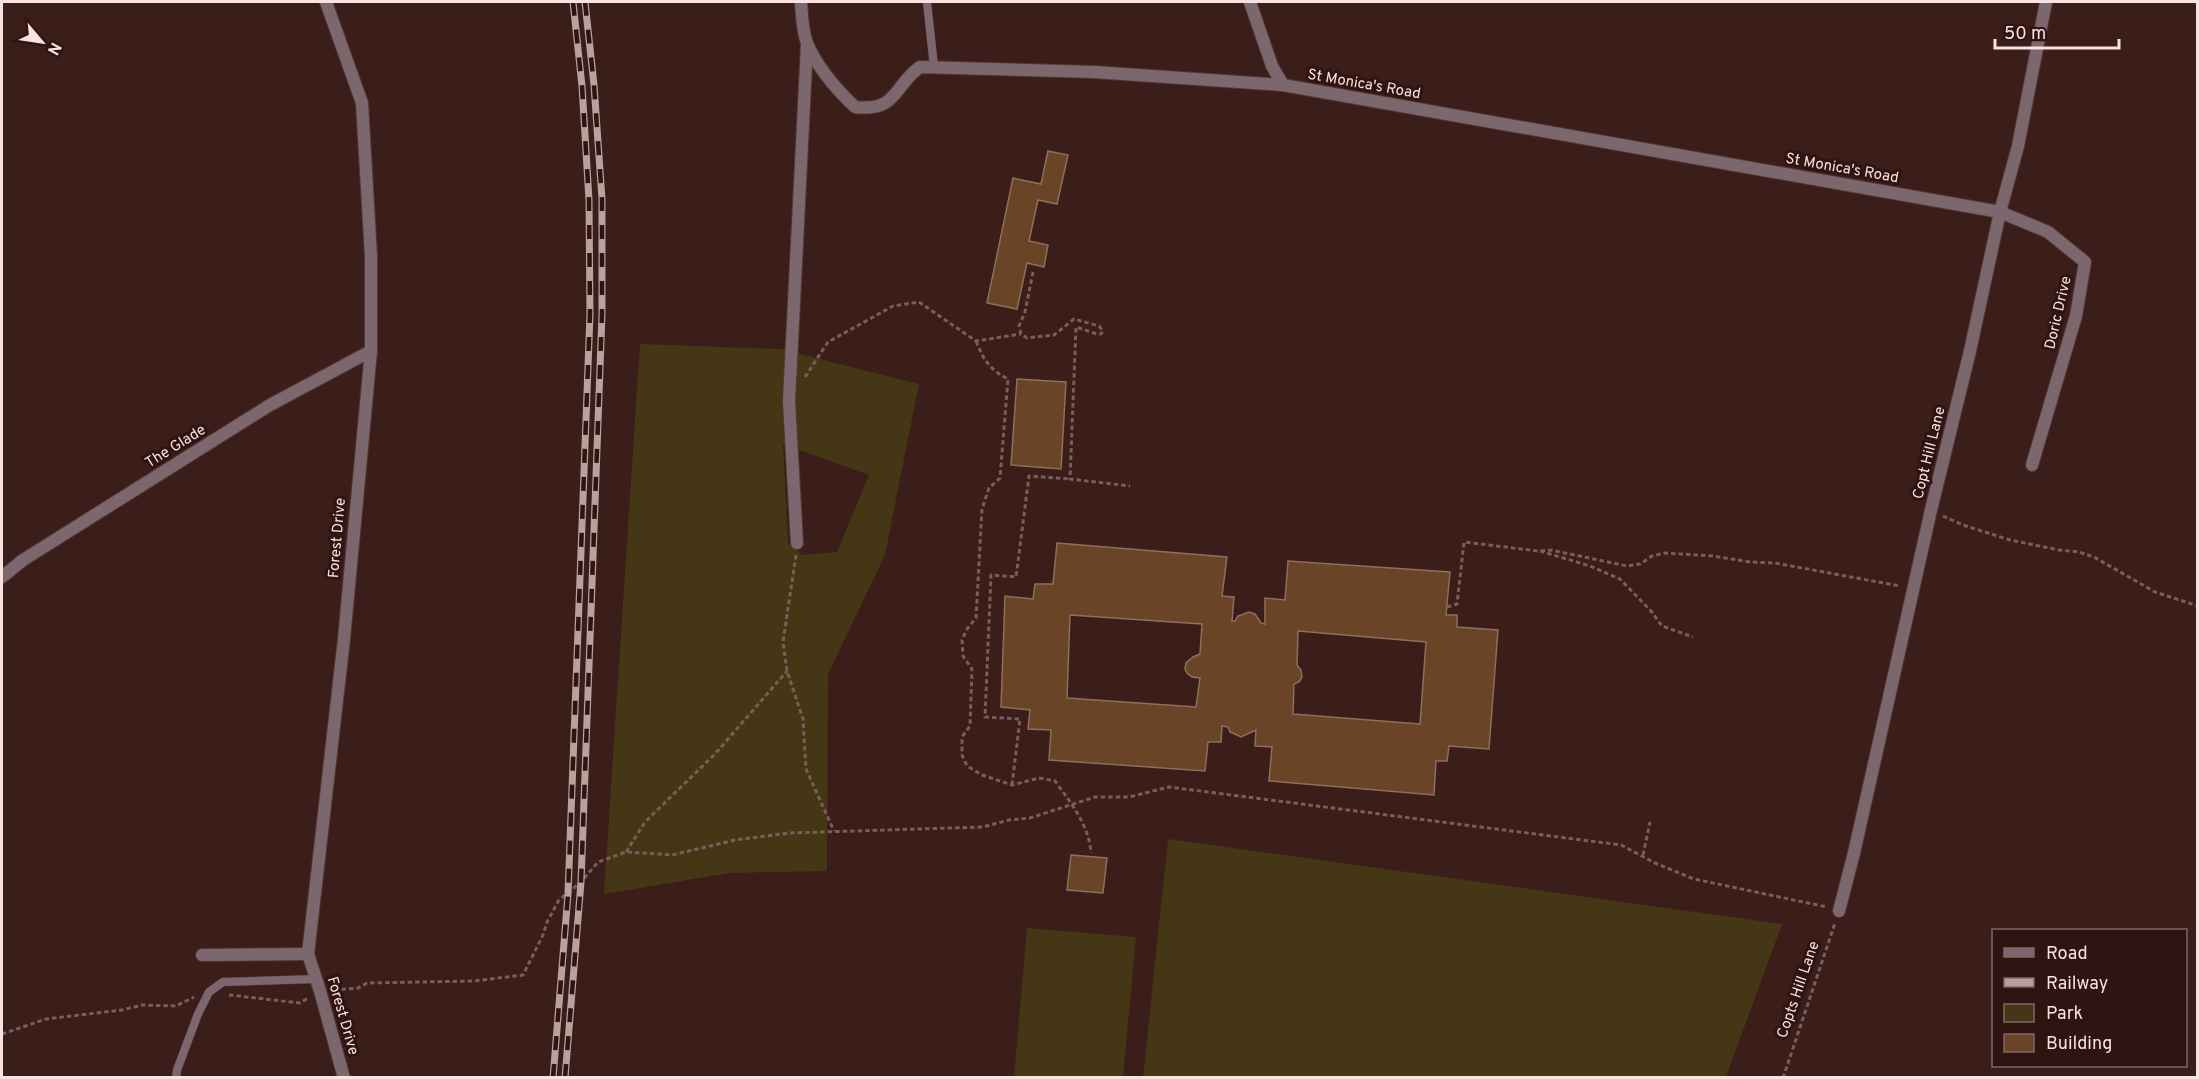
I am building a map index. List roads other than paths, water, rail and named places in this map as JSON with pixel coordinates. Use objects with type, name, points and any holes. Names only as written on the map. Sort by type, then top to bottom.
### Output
[{"type":"street","name":"Forest Drive","points":[[326,2],[362,103],[371,256],[371,351],[344,639],[308,954],[344,1077]]},
{"type":"street","name":"St Monica's Road","points":[[801,2],[802,27],[807,45],[826,75],[855,107],[869,109],[883,105],[898,92],[910,73],[920,67],[1094,72],[1283,86],[2000,212]]},
{"type":"street","points":[[1250,2],[1272,66],[1283,86]]},
{"type":"street","name":"Copt Hill Lane","points":[[1839,911],[1970,351],[2000,212],[2018,146],[2046,2]]},
{"type":"street","points":[[797,543],[789,401],[807,45]]},
{"type":"street","name":"Doric Drive","points":[[2000,212],[2048,232],[2085,262],[2076,316],[2031,465]]},
{"type":"street","name":"The Glade","points":[[2,577],[23,560],[270,405],[371,351]]},
{"type":"street","points":[[202,955],[308,954]]},
{"type":"lane","points":[[927,2],[933,67]]},
{"type":"lane","points":[[176,1077],[198,1014],[209,992],[222,982],[316,979]]},
{"type":"railway","points":[[553,1078],[568,894],[590,314],[589,200],[582,86],[573,2]]},
{"type":"railway","points":[[565,1078],[581,882],[602,314],[602,199],[594,85],[585,2]]}]
